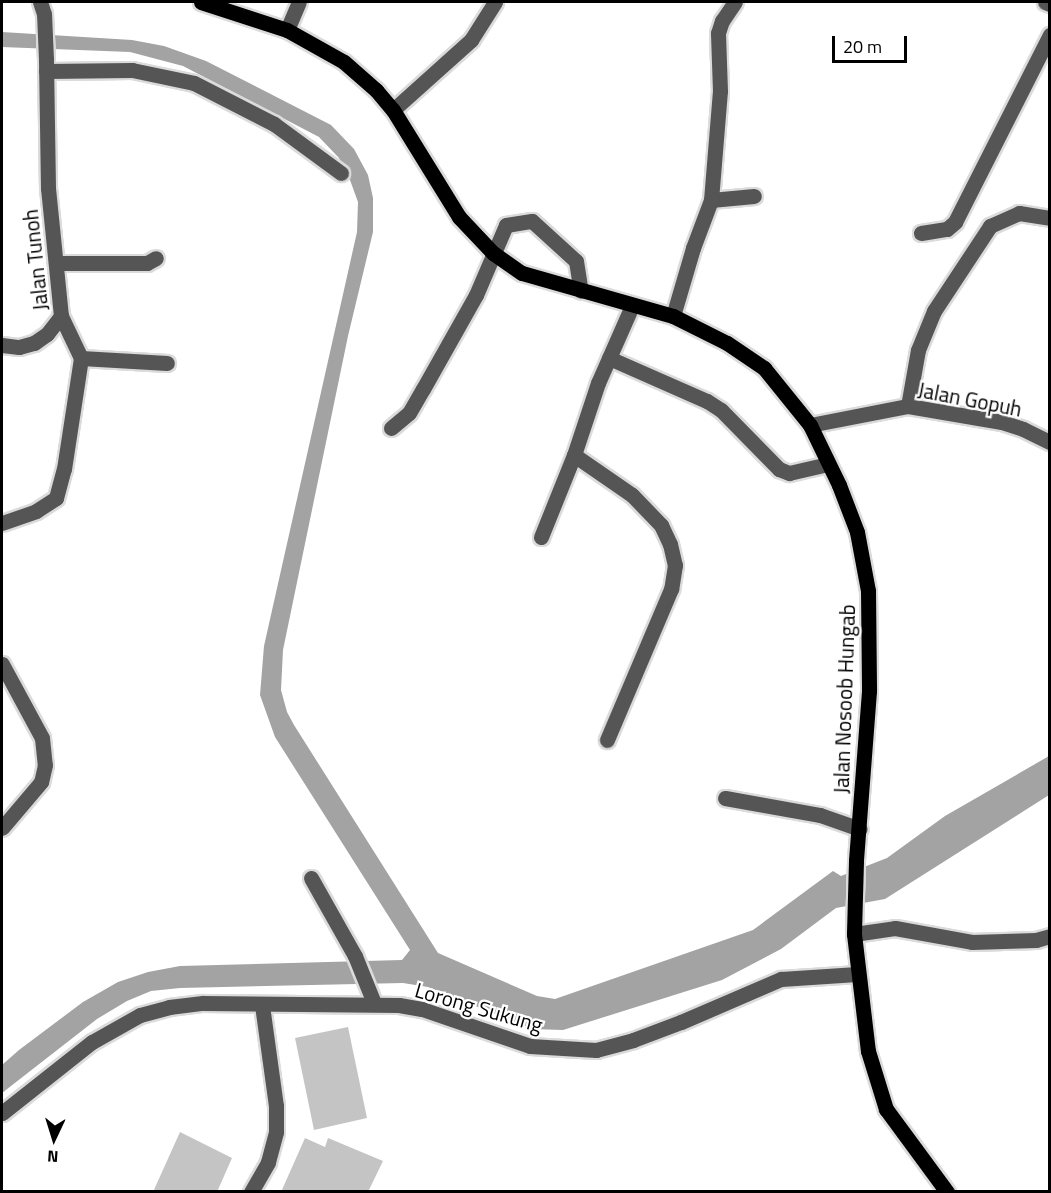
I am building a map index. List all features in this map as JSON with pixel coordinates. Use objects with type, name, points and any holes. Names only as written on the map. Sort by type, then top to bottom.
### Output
[{"type":"main road","name":"Jalan Nosoob Hungab","points":[[201,2],[287,30],[344,62],[376,90],[393,110],[459,217],[493,253],[522,273],[673,316],[727,343],[764,368],[810,425],[857,532],[868,591],[869,691],[856,861],[854,934],[868,1051],[886,1109],[946,1191]]},
{"type":"street","points":[[287,30],[299,2]]},
{"type":"street","points":[[393,110],[471,40],[495,2]]},
{"type":"street","points":[[673,316],[693,248],[711,200],[720,91],[718,33],[722,21],[735,2]]},
{"type":"street","points":[[1045,2],[1050,4]]},
{"type":"street","name":"Jalan Tunoh","points":[[42,8],[46,65],[48,188],[61,316],[81,358]]},
{"type":"street","points":[[921,234],[947,229],[955,222],[1050,35]]},
{"type":"street","points":[[46,65],[132,70],[194,83],[274,124],[341,173]]},
{"type":"street","points":[[711,200],[754,196]]},
{"type":"street","points":[[908,406],[918,350],[934,311],[990,226],[1019,213],[1050,218]]},
{"type":"street","points":[[391,428],[409,413],[476,296],[506,225],[532,220],[576,261],[581,291]]},
{"type":"street","points":[[57,263],[147,263],[156,258]]},
{"type":"street","points":[[542,537],[609,358],[632,306]]},
{"type":"street","points":[[2,345],[19,347],[34,343],[47,334],[61,316]]},
{"type":"street","points":[[2,523],[36,511],[56,498],[64,469],[81,358],[167,363]]},
{"type":"street","points":[[609,358],[707,401],[721,410],[779,469],[789,473],[828,464]]},
{"type":"street","name":"Jalan Gopuh","points":[[810,425],[908,406],[1002,423],[1023,429],[1050,442]]},
{"type":"street","points":[[574,456],[632,495],[661,525],[670,544],[675,565],[671,589],[607,740]]},
{"type":"street","points":[[2,663],[42,738],[45,765],[41,782],[2,828]]},
{"type":"street","points":[[725,798],[820,815],[860,829]]},
{"type":"street","points":[[311,878],[355,956],[371,997]]},
{"type":"street","points":[[854,934],[895,928],[972,942],[1036,940],[1050,936]]},
{"type":"street","name":"Lorong Sukung","points":[[2,1113],[92,1042],[140,1015],[169,1007],[203,1004],[262,1005],[371,997],[422,1009],[457,1023],[530,1046],[596,1050],[633,1040],[681,1022],[781,979],[857,974]]},
{"type":"street","points":[[250,1191],[268,1162],[276,1132],[276,1106],[262,1005]]},
{"type":"shaded area","points":[[2,32],[132,40],[164,46],[206,61],[331,125],[354,149],[368,175],[373,198],[373,232],[348,336],[283,650],[281,690],[287,712],[294,725],[438,953],[537,996],[555,999],[753,930],[833,871],[841,876],[887,858],[945,816],[1049,756],[1049,795],[885,899],[836,908],[781,949],[722,980],[563,1030],[532,1029],[428,987],[403,983],[180,988],[151,991],[127,1001],[97,1019],[2,1093],[2,1065],[83,1002],[118,982],[148,972],[180,966],[402,960],[410,950],[275,737],[260,695],[264,646],[357,232],[358,202],[350,180],[339,158],[319,137],[183,66],[130,52],[2,47]]},
{"type":"building","points":[[348,1027],[367,1118],[314,1130],[295,1038]]},
{"type":"building","points":[[180,1132],[232,1158],[217,1192],[153,1192]]},
{"type":"building","points":[[305,1138],[325,1147],[328,1138],[383,1161],[368,1192],[281,1192]]}]
